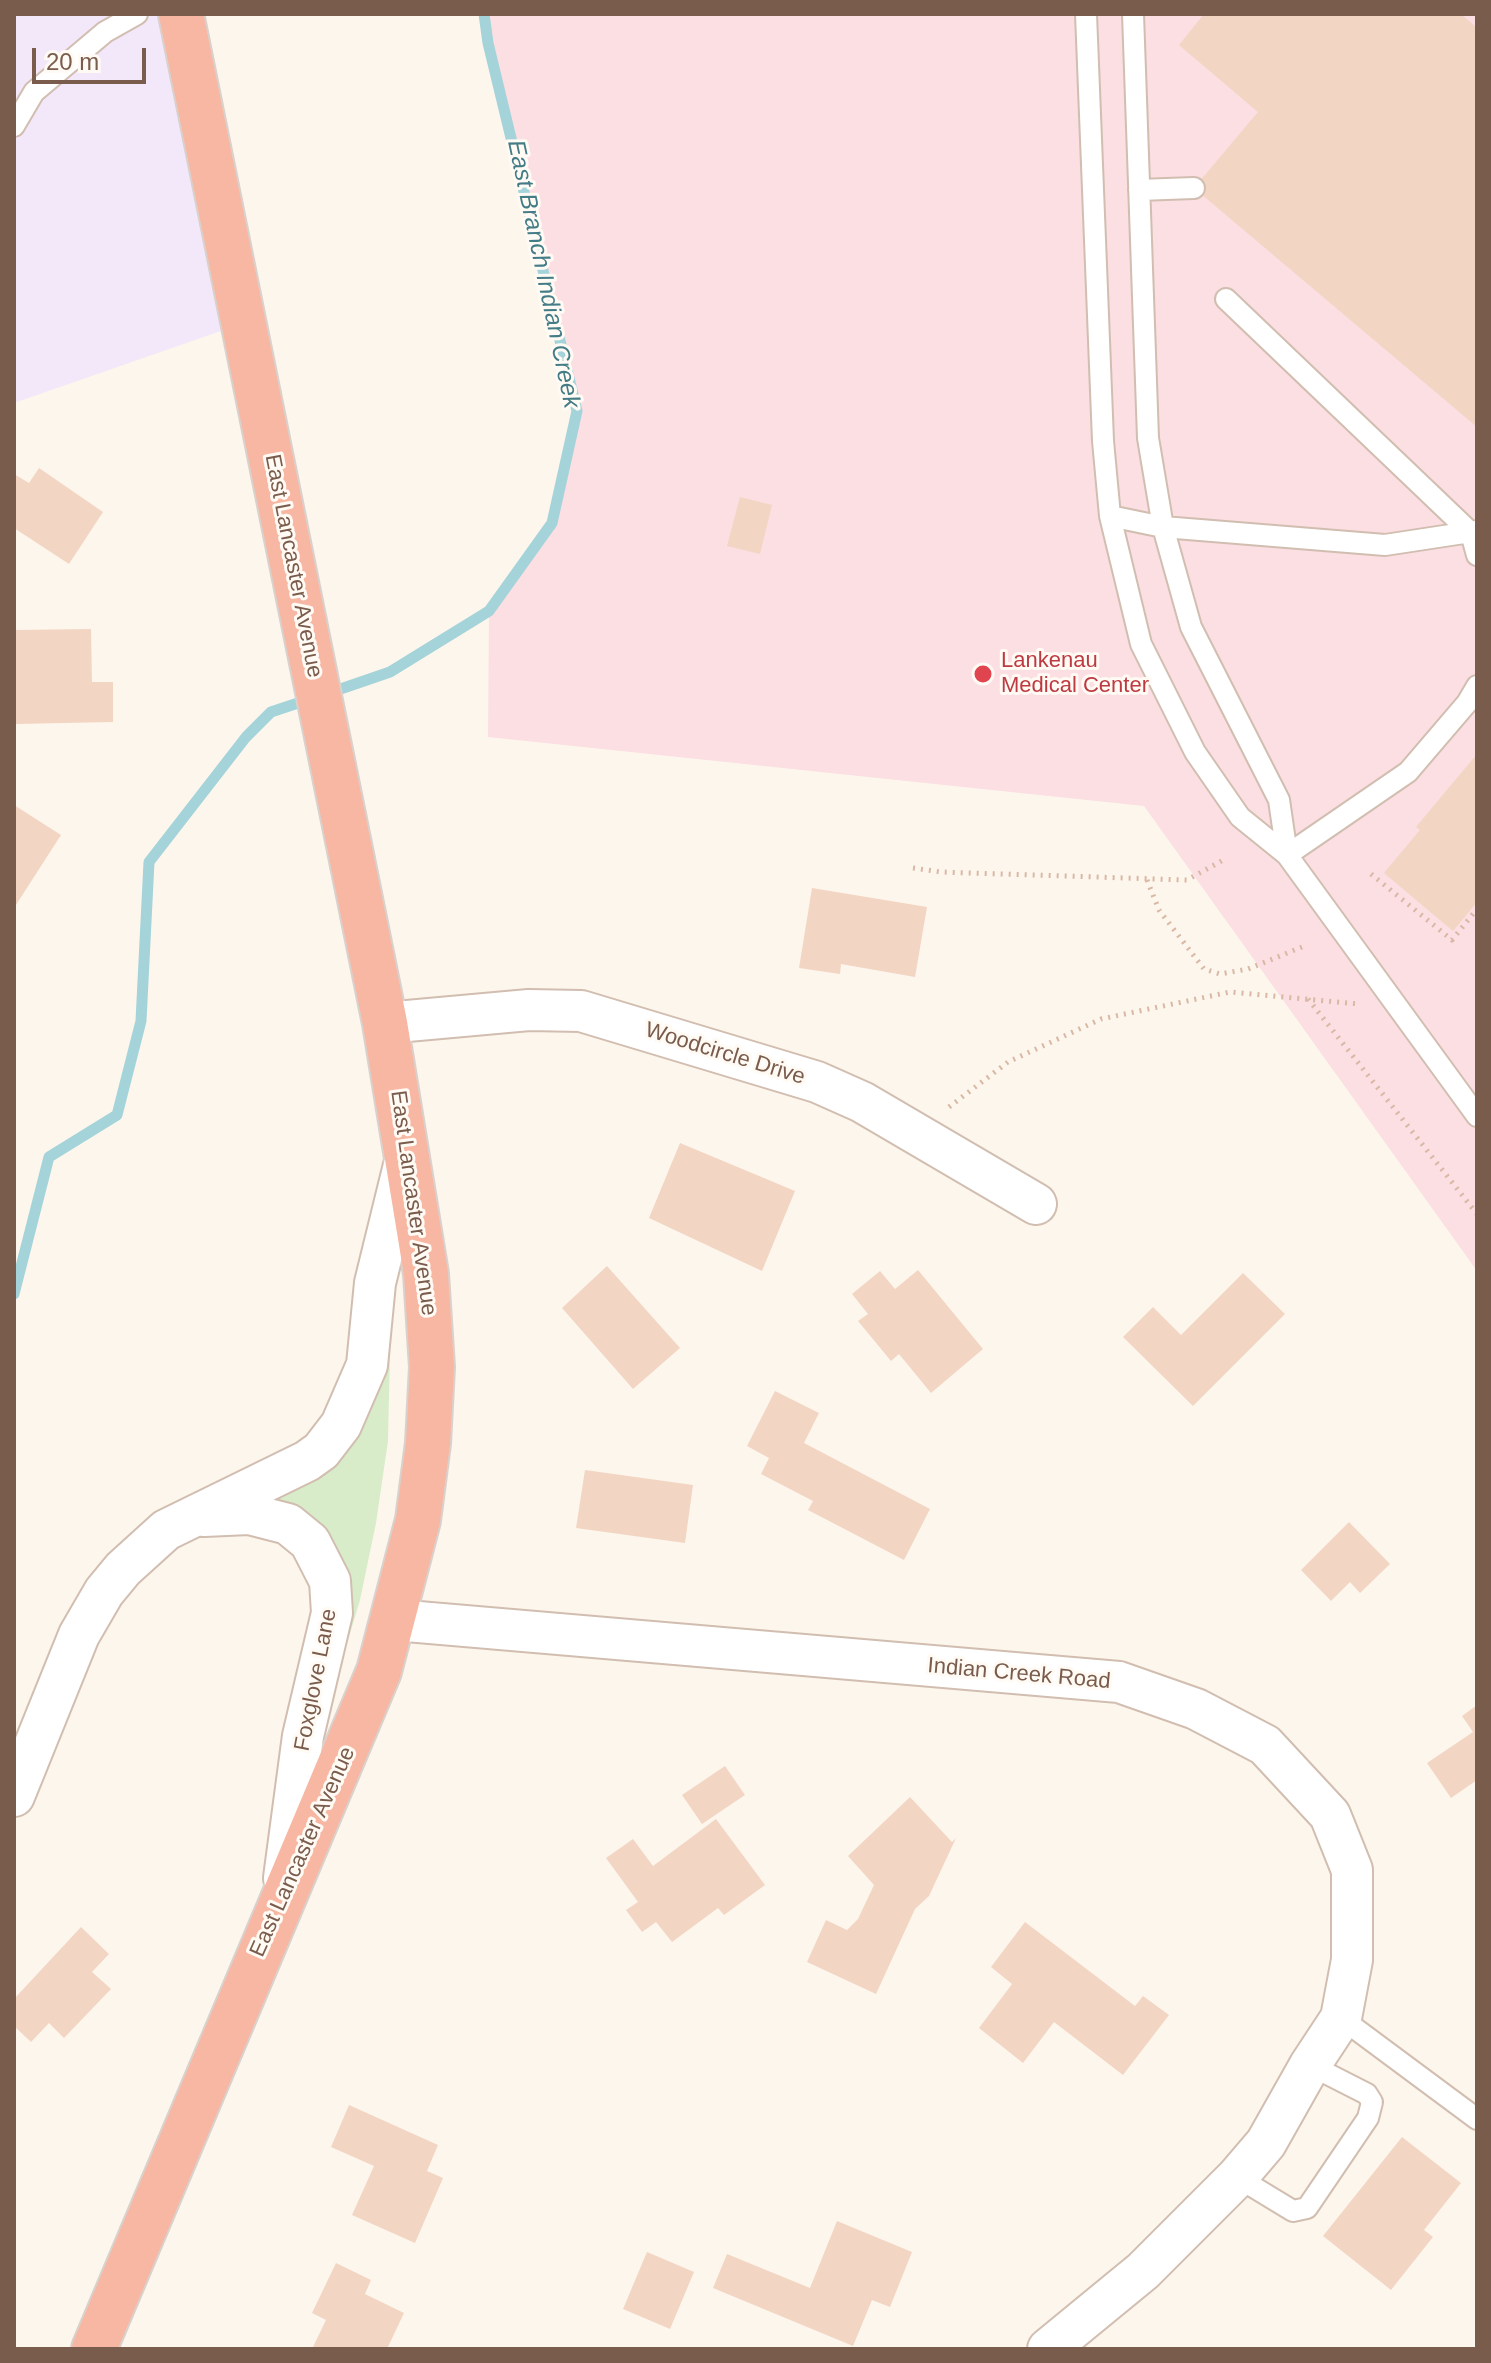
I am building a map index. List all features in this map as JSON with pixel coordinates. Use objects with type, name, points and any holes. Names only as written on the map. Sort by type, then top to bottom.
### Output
[{"type":"highway","name":"East Lancaster Avenue","points":[[94,2349],[281,1900],[326,1805],[379,1671],[395,1620],[418,1520],[428,1443],[432,1367],[429,1301],[385,1023],[181,14]]},
{"type":"street","name":"Woodcircle Drive","points":[[385,1023],[529,1010],[581,1011],[817,1082],[862,1102],[1036,1204]]},
{"type":"street","name":"Foxglove Lane","points":[[14,1796],[79,1635],[104,1592],[144,1548],[166,1530],[307,1461],[321,1451],[341,1425],[367,1365],[375,1283],[407,1153]]},
{"type":"street","name":"Foxglove Lane","points":[[192,1516],[249,1514],[288,1524],[310,1542],[330,1581],[332,1613],[303,1736],[281,1900]]},
{"type":"street","name":"Indian Creek Road","points":[[395,1620],[1119,1682],[1196,1709],[1265,1745],[1330,1815],[1352,1870],[1352,1960],[1341,2018],[1310,2065],[1266,2143],[1237,2177],[1143,2271],[1048,2349]]},
{"type":"lane","points":[[14,126],[34,92],[105,32],[137,14]]},
{"type":"lane","points":[[1086,14],[1103,441],[1110,516],[1141,644],[1170,707],[1240,817],[1287,855],[1477,1116]]},
{"type":"lane","points":[[1133,14],[1148,438],[1163,527],[1191,627],[1279,800],[1287,855]]},
{"type":"lane","points":[[1139,190],[1194,188]]},
{"type":"lane","points":[[1226,299],[1474,532],[1477,555]]},
{"type":"lane","points":[[1110,516],[1163,527],[1385,545],[1474,532]]},
{"type":"lane","points":[[1287,855],[1408,772],[1467,703],[1477,686]]},
{"type":"lane","points":[[1341,2018],[1477,2119]]},
{"type":"lane","points":[[1237,2177],[1293,2211],[1307,2208],[1368,2118],[1372,2102],[1367,2094],[1310,2065]]},
{"type":"path","points":[[913,868],[941,872],[1187,880],[1225,859]]},
{"type":"path","points":[[1371,874],[1452,940],[1477,909]]},
{"type":"path","points":[[1147,880],[1159,910],[1204,969],[1220,974],[1248,969],[1302,947]]},
{"type":"path","points":[[913,1134],[1008,1062],[1101,1019],[1230,992],[1398,1007]]},
{"type":"path","points":[[1308,999],[1477,1214]]},
{"type":"shaded area","points":[[14,14],[181,14],[244,323],[14,403]]},
{"type":"shaded area","name":"Lankenau Medical Center","points":[[484,14],[1477,14],[1477,1271],[1144,806],[488,737],[489,611],[552,523],[577,411],[488,43]]},
{"type":"green space","points":[[390,1351],[388,1441],[376,1523],[360,1600],[339,1670],[335,1672],[348,1616],[262,1498],[338,1459],[349,1447],[358,1432],[383,1352]]},
{"type":"building","points":[[1204,14],[1461,14],[1477,28],[1477,427],[1194,188],[1258,112],[1179,45]]},
{"type":"building","points":[[39,468],[103,512],[69,564],[14,528],[14,474],[29,483]]},
{"type":"building","points":[[740,497],[772,505],[760,554],[727,546]]},
{"type":"building","points":[[91,629],[92,682],[113,682],[113,722],[16,724],[15,630]]},
{"type":"building","points":[[1477,754],[1477,902],[1453,931],[1384,873],[1420,830],[1416,827]]},
{"type":"building","points":[[14,805],[61,835],[14,908]]},
{"type":"building","points":[[812,888],[927,907],[915,977],[841,964],[840,974],[799,968]]},
{"type":"building","points":[[680,1143],[795,1191],[762,1271],[649,1218]]},
{"type":"building","points":[[607,1266],[680,1348],[633,1389],[562,1308]]},
{"type":"building","points":[[918,1270],[983,1349],[931,1393],[899,1354],[891,1361],[858,1321],[868,1314],[852,1294],[880,1271],[895,1289]]},
{"type":"building","points":[[1243,1273],[1285,1314],[1193,1406],[1123,1337],[1153,1307],[1181,1335]]},
{"type":"building","points":[[775,1391],[819,1413],[804,1443],[930,1509],[904,1560],[808,1510],[813,1501],[761,1474],[769,1458],[747,1446]]},
{"type":"building","points":[[585,1470],[693,1485],[685,1543],[576,1528]]},
{"type":"building","points":[[1349,1522],[1390,1564],[1360,1593],[1350,1582],[1331,1601],[1301,1570]]},
{"type":"building","points":[[1477,1705],[1477,1780],[1451,1798],[1427,1763],[1473,1732],[1462,1716]]},
{"type":"building","points":[[725,1766],[745,1795],[702,1824],[682,1795]]},
{"type":"building","points":[[910,1797],[952,1842],[956,1838],[929,1896],[915,1909],[876,1994],[807,1962],[826,1920],[847,1930],[858,1919],[874,1885],[848,1856]]},
{"type":"building","points":[[716,1819],[765,1885],[724,1915],[718,1908],[672,1942],[656,1922],[642,1932],[626,1910],[638,1902],[606,1858],[633,1839],[653,1866]]},
{"type":"building","points":[[1025,1922],[1135,2006],[1143,1996],[1169,2015],[1123,2075],[1054,2022],[1023,2063],[979,2028],[1012,1984],[991,1967]]},
{"type":"building","points":[[81,1927],[109,1954],[92,1972],[111,1989],[64,2038],[49,2023],[31,2042],[14,2026],[14,1999]]},
{"type":"building","points":[[349,2105],[438,2145],[427,2171],[443,2178],[415,2243],[352,2215],[374,2166],[331,2147]]},
{"type":"building","points":[[1402,2137],[1461,2183],[1424,2230],[1433,2237],[1391,2290],[1323,2236]]},
{"type":"building","points":[[837,2221],[912,2252],[890,2307],[872,2300],[853,2346],[713,2288],[727,2254],[810,2288]]},
{"type":"building","points":[[647,2252],[694,2272],[670,2329],[623,2309]]},
{"type":"building","points":[[336,2263],[371,2280],[365,2294],[404,2313],[387,2349],[312,2349],[326,2320],[312,2313]]},
{"type":"waterway","name":"East Branch Indian Creek","points":[[326,694],[390,672],[489,611],[552,523],[577,411],[488,43],[484,14]]},
{"type":"waterway","name":"East Branch Indian Creek","points":[[14,1294],[49,1157],[117,1115],[141,1021],[149,862],[246,737],[271,712],[310,699]]},
{"type":"place","name":"Lankenau Medical Center","points":[[983,674]]}]
